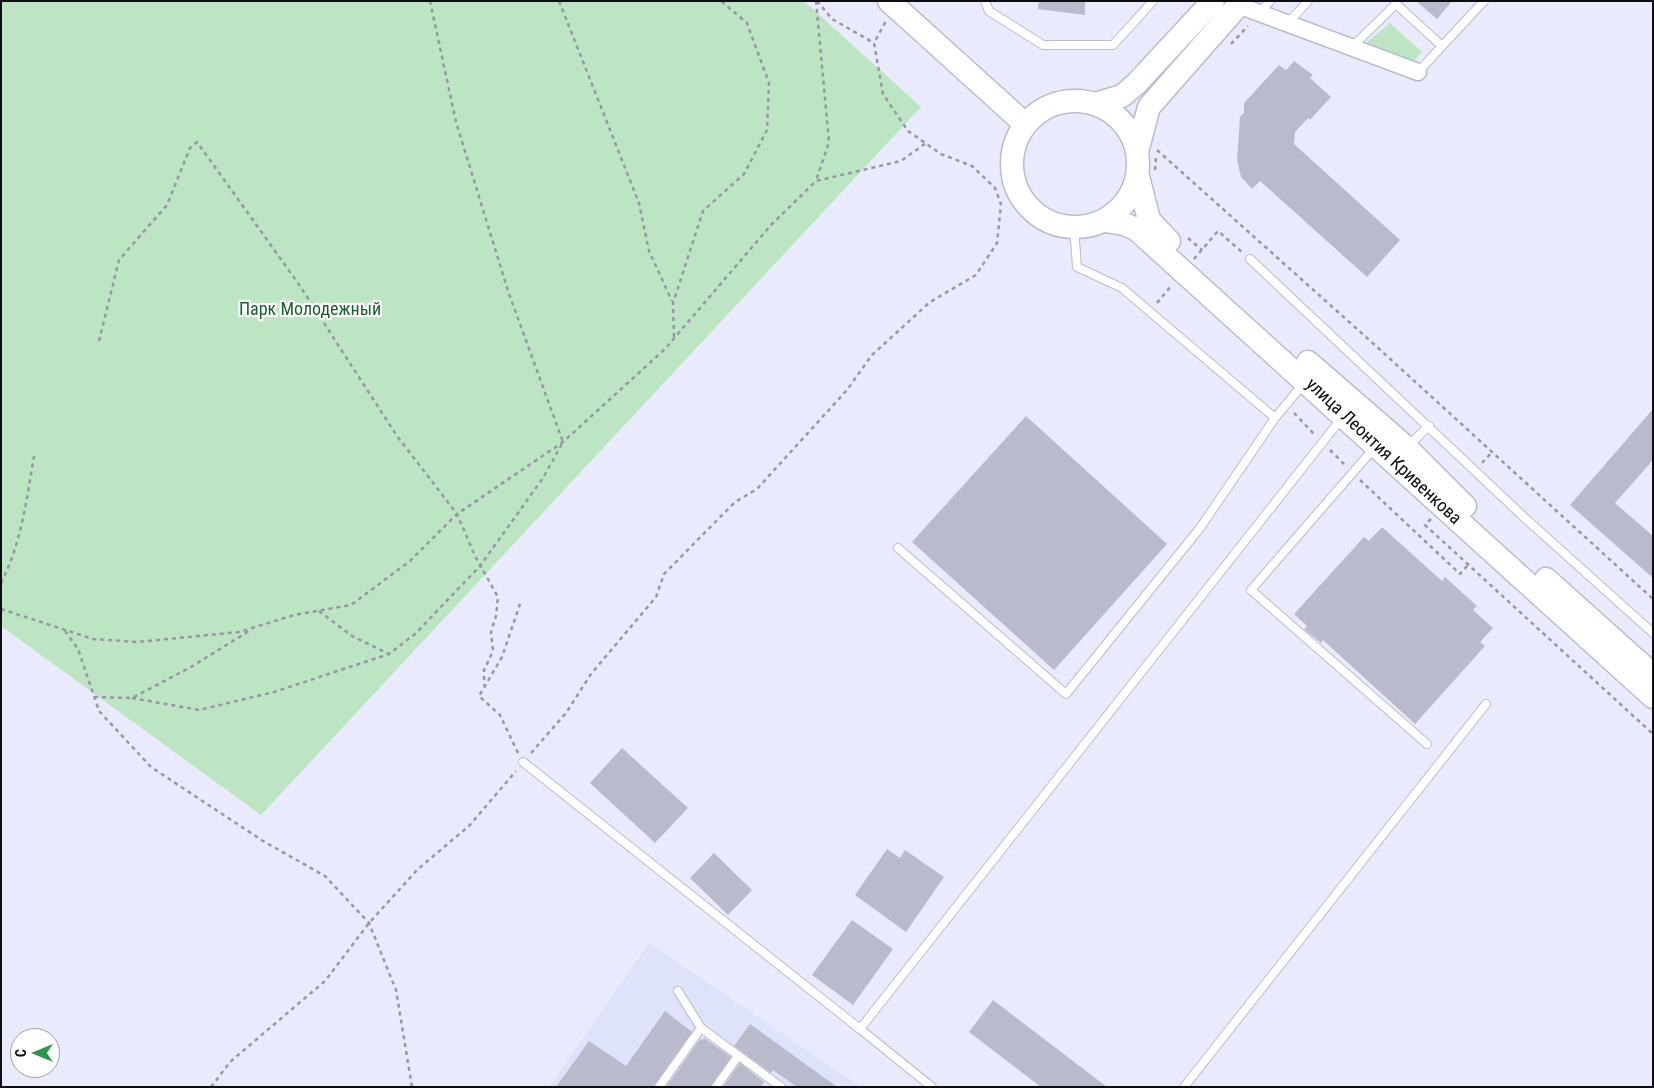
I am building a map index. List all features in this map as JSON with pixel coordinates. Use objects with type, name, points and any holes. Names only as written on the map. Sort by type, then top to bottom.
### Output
[{"type":"street","points":[[1212,1],[1136,84],[1122,96],[1098,103],[1080,100],[1054,104],[1037,112],[1024,124],[1015,143],[1011,169],[1020,197],[1036,216],[1057,226],[1084,228],[1105,221],[1121,210],[1146,175],[1148,107],[1252,5],[1288,23],[1418,72]]},
{"type":"street","points":[[893,5],[1024,124]]},
{"type":"street","points":[[1098,103],[1147,151]]},
{"type":"street","name":"улица Леонтия Кривенкова","points":[[1146,175],[1149,220],[1162,236],[1406,448],[1452,495],[1653,675]]},
{"type":"street","name":"улица Леонтия Кривенкова","points":[[1105,221],[1124,224],[1136,229],[1344,415],[1653,697]]},
{"type":"lane","points":[[985,1],[989,11],[1043,45],[1113,45],[1153,1]]},
{"type":"lane","points":[[1288,23],[1308,1]]},
{"type":"lane","points":[[1418,72],[1484,1]]},
{"type":"lane","points":[[1352,47],[1396,4],[1442,46]]},
{"type":"lane","points":[[1074,227],[1077,267],[1122,288],[1274,418]]},
{"type":"lane","points":[[1250,259],[1526,519],[1653,633]]},
{"type":"lane","points":[[898,548],[1066,694],[1200,528],[1274,418],[1306,381]]},
{"type":"lane","points":[[860,1029],[1344,415]]},
{"type":"lane","points":[[1406,448],[1429,426]]},
{"type":"lane","points":[[1376,445],[1251,590],[1427,744]]},
{"type":"lane","points":[[1184,1087],[1486,704]]},
{"type":"lane","points":[[523,762],[932,1087]]},
{"type":"lane","points":[[678,991],[701,1028],[775,1085]]},
{"type":"lane","points":[[658,1087],[701,1028]]},
{"type":"lane","points":[[716,1087],[738,1056]]},
{"type":"path","points":[[94,697],[132,698],[199,710],[274,692],[389,654],[415,634],[480,566],[543,478],[563,442],[509,294],[456,122],[430,1]]},
{"type":"path","points":[[559,1],[639,203],[648,251],[673,303]]},
{"type":"path","points":[[674,339],[673,303],[703,211],[744,174],[767,130],[769,83],[747,23],[721,1]]},
{"type":"path","points":[[816,1],[832,19],[874,43]]},
{"type":"path","points":[[1,609],[93,639],[137,642],[239,632],[294,615],[351,605],[410,561],[457,514],[563,442],[674,339],[771,225],[816,181],[829,142],[816,1]]},
{"type":"path","points":[[211,1087],[230,1062],[325,981],[369,923],[418,869],[469,826],[566,713],[592,674],[656,597],[664,574],[735,502],[757,489],[847,390],[872,355],[930,302],[976,275],[997,243],[1001,204],[995,188],[972,166],[941,154],[908,131],[883,94],[874,43],[893,5]]},
{"type":"path","points":[[1228,48],[1252,5]]},
{"type":"path","points":[[1146,175],[1147,151],[1157,141]]},
{"type":"path","points":[[99,341],[119,260],[167,205],[190,148],[196,142],[300,286],[397,436],[457,514],[480,566],[498,597],[496,616],[491,632],[493,651],[484,670],[484,685]]},
{"type":"path","points":[[816,181],[901,161],[926,143]]},
{"type":"path","points":[[1147,151],[1376,346],[1653,599]]},
{"type":"path","points":[[1182,233],[1202,250],[1218,231],[1250,259]]},
{"type":"path","points":[[1286,404],[1352,473],[1460,574],[1468,565]]},
{"type":"path","points":[[1,583],[8,570],[26,507],[34,456]]},
{"type":"path","points":[[520,604],[502,657],[479,696],[500,715],[523,762]]},
{"type":"path","points":[[319,610],[352,636],[389,654]]},
{"type":"path","points":[[132,698],[191,667],[254,628]]},
{"type":"path","points":[[64,630],[78,649],[99,711],[152,767],[263,840],[325,876],[369,923],[396,990],[412,1087]]},
{"type":"shaded area","points":[[649,943],[861,1087],[549,1087]]},
{"type":"green space","name":"Парк Молодежный","points":[[1,1],[804,1],[921,107],[261,815],[1,626]]},
{"type":"green space","points":[[1390,23],[1422,52],[1413,62],[1365,44]]},
{"type":"building","points":[[1039,1],[1085,1],[1085,15],[1038,9]]},
{"type":"building","points":[[1416,1],[1452,1],[1437,19]]},
{"type":"building","points":[[1294,61],[1313,75],[1310,78],[1331,97],[1310,120],[1308,118],[1295,132],[1294,144],[1400,240],[1367,277],[1260,181],[1252,189],[1241,177],[1237,160],[1240,117],[1244,113],[1244,103],[1279,65],[1286,70]]},
{"type":"building","points":[[1653,409],[1653,460],[1615,503],[1653,536],[1653,578],[1570,505]]},
{"type":"building","points":[[1026,416],[1167,544],[1054,670],[912,542]]},
{"type":"building","points":[[1382,527],[1442,581],[1445,577],[1477,606],[1473,610],[1493,628],[1480,642],[1485,646],[1415,724],[1323,640],[1321,643],[1304,629],[1307,626],[1294,614],[1364,537],[1369,541]]},
{"type":"building","points":[[622,748],[688,808],[655,843],[590,783]]},
{"type":"building","points":[[887,849],[900,858],[905,850],[944,877],[906,932],[855,895]]},
{"type":"building","points":[[714,853],[752,890],[728,915],[690,878]]},
{"type":"building","points":[[852,920],[893,949],[853,1005],[812,975]]},
{"type":"building","points":[[993,1000],[1107,1087],[1041,1087],[969,1032]]},
{"type":"building","points":[[665,1011],[692,1032],[653,1087],[556,1087],[589,1041],[626,1066]]},
{"type":"building","points":[[750,1024],[837,1087],[797,1087],[773,1070],[771,1073],[734,1046]]},
{"type":"building","points":[[704,1038],[731,1057],[710,1087],[666,1087],[700,1039],[703,1040]]},
{"type":"building","points":[[740,1063],[764,1082],[761,1087],[723,1087]]}]
